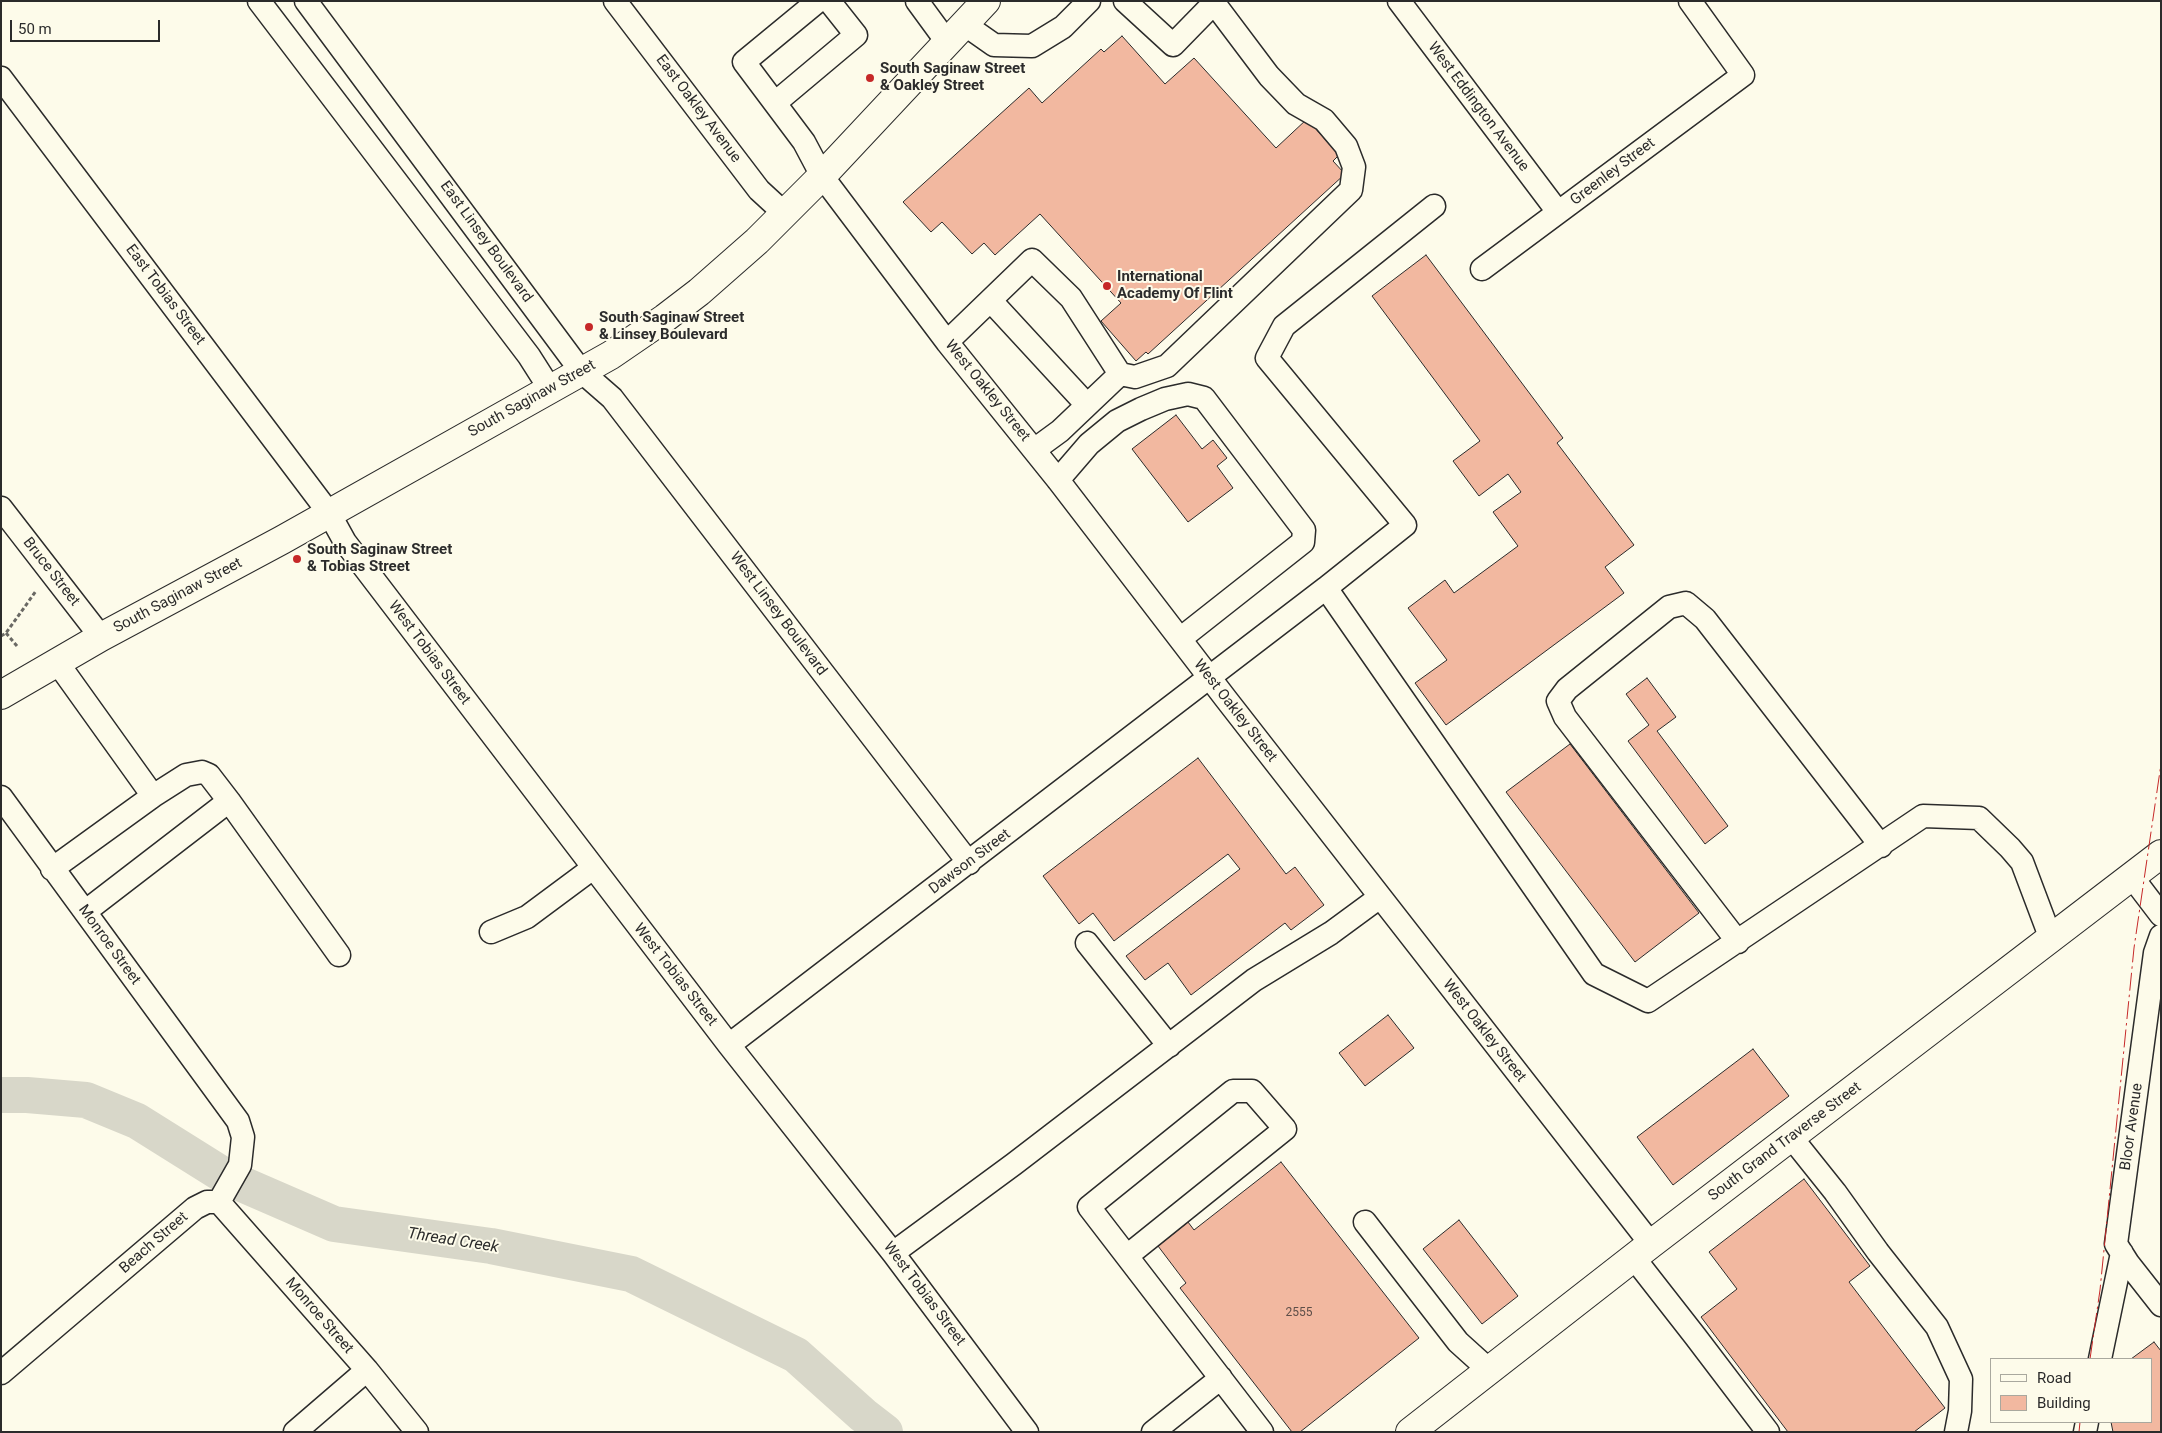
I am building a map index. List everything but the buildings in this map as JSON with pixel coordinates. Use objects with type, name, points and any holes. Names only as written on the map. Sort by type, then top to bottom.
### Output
[{"type":"main road","name":"South Saginaw Street","points":[[1,694],[619,350],[699,292],[757,241],[822,176],[986,1]]},
{"type":"main road","name":"South Grand Traverse Street","points":[[1410,1432],[1642,1251],[2161,854]]},
{"type":"street","points":[[259,1],[529,356],[550,389]]},
{"type":"street","name":"East Linsey Boulevard","points":[[306,1],[581,371]]},
{"type":"street","name":"East Oakley Avenue","points":[[615,1],[759,190],[784,213]]},
{"type":"street","name":"West Oakley Street","points":[[818,1],[744,62],[804,142],[822,176],[947,342],[1058,480],[1380,897],[1642,1251],[1696,1336],[1768,1432]]},
{"type":"street","points":[[775,103],[856,35],[829,1]]},
{"type":"street","points":[[916,1],[956,33],[994,45],[1032,46],[1063,27],[1089,1]]},
{"type":"street","points":[[947,342],[1032,260],[1072,298],[1120,374],[1135,377],[1168,366],[1350,190],[1354,167],[1346,146],[1324,120],[1296,104],[1270,76],[1214,4],[1173,45],[1125,1]]},
{"type":"street","name":"West Eddington Avenue","points":[[1399,1],[1558,212]]},
{"type":"street","name":"Greenley Street","points":[[1482,269],[1743,75],[1690,1]]},
{"type":"street","name":"East Tobias Street","points":[[1,78],[329,513]]},
{"type":"street","points":[[362,134],[390,113]]},
{"type":"street","name":"Dawson Street","points":[[729,1045],[1210,679],[1405,525],[1267,358],[1284,326],[1434,206]]},
{"type":"street","points":[[988,304],[1087,405]]},
{"type":"street","name":"West Linsey Boulevard","points":[[581,371],[612,398],[969,863]]},
{"type":"street","points":[[1034,450],[1060,431],[1120,374]]},
{"type":"street","points":[[1058,480],[1089,444],[1118,421],[1141,408],[1165,399],[1188,394],[1204,398],[1304,530],[1303,542],[1180,639]]},
{"type":"street","name":"Bruce Street","points":[[1,508],[101,637]]},
{"type":"street","name":"West Tobias Street","points":[[329,513],[345,542],[729,1045],[893,1253],[1027,1432]]},
{"type":"street","points":[[1326,588],[1594,974],[1648,1001],[1923,816],[1978,818],[2022,862],[2051,939]]},
{"type":"street","points":[[1738,942],[1565,717],[1558,701],[1567,689],[1669,607],[1686,603],[1706,619],[1880,846]]},
{"type":"street","points":[[57,662],[153,796]]},
{"type":"street","points":[[52,869],[153,796],[186,775],[202,772],[209,775],[229,801],[338,955]]},
{"type":"street","name":"Monroe Street","points":[[1,797],[238,1121],[243,1137],[240,1165],[219,1202],[367,1370],[417,1432]]},
{"type":"street","points":[[86,911],[229,801]]},
{"type":"street","points":[[491,932],[527,917],[593,868]]},
{"type":"street","points":[[2132,877],[2161,915]]},
{"type":"street","points":[[893,1253],[1254,980],[1331,933],[1380,897]]},
{"type":"street","name":"Bloor Avenue","points":[[2161,936],[2155,953],[2116,1244],[2161,1305]]},
{"type":"street","points":[[1087,944],[1169,1046]]},
{"type":"street","points":[[1127,1256],[1285,1129],[1252,1091],[1233,1091],[1089,1207],[1262,1432]]},
{"type":"street","points":[[1791,1137],[1937,1327],[1961,1379],[1960,1411],[1956,1432]]},
{"type":"street","name":"Beach Street","points":[[1,1373],[195,1208],[207,1202],[219,1202]]},
{"type":"street","points":[[1365,1222],[1458,1342],[1489,1370]]},
{"type":"street","points":[[2100,1358],[2122,1252]]},
{"type":"street","points":[[295,1432],[367,1370]]},
{"type":"street","points":[[1153,1432],[1221,1378]]},
{"type":"path","points":[[1,636],[6,633],[36,592]]},
{"type":"path","points":[[6,633],[17,646]]},
{"type":"waterway","name":"Thread Creek","points":[[1,1095],[27,1095],[86,1100],[137,1121],[228,1178],[334,1224],[491,1246],[631,1274],[796,1355],[863,1415],[885,1432]]},
{"type":"power","points":[[2090,1358],[2100,1290],[2134,948],[2161,764]]},
{"type":"power","points":[[2079,1432],[2080,1423]]},
{"type":"place","name":"South Saginaw Street & Oakley Street","points":[[870,78]]},
{"type":"place","name":"International Academy Of Flint","points":[[1107,286]]},
{"type":"place","name":"South Saginaw Street & Linsey Boulevard","points":[[589,327]]},
{"type":"place","name":"South Saginaw Street & Tobias Street","points":[[297,559]]}]
